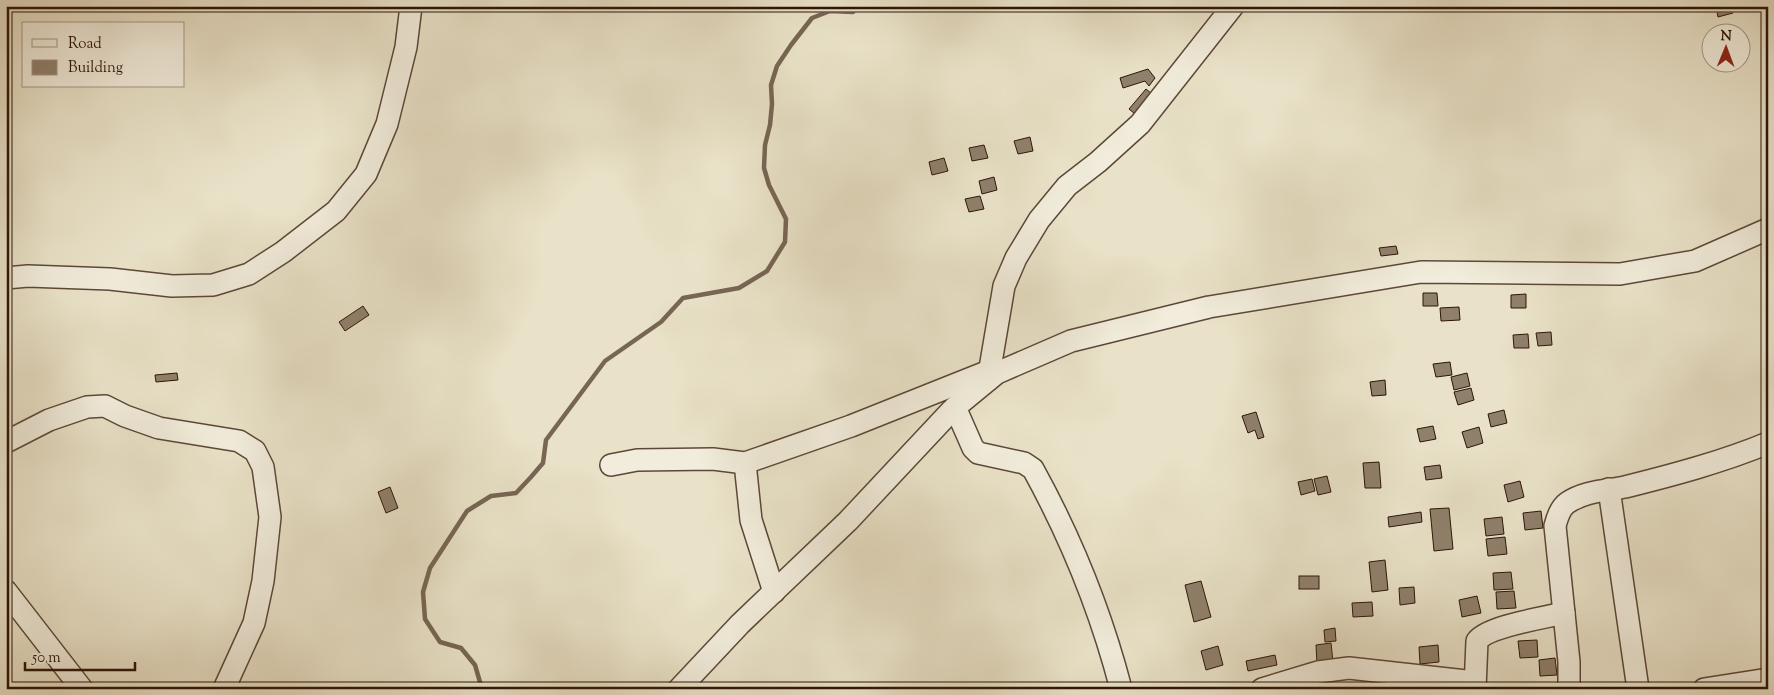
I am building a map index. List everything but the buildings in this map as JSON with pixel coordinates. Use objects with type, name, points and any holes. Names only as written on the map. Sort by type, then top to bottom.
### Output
[{"type":"street","points":[[6,278],[28,276],[110,279],[172,286],[213,285],[249,274],[284,252],[336,211],[366,174],[387,124],[406,47],[411,6]]},
{"type":"street","points":[[679,689],[740,624],[848,521],[955,407],[989,376],[1004,286],[1016,258],[1039,220],[1067,186],[1098,162],[1140,124],[1233,6]]},
{"type":"street","points":[[612,465],[637,460],[713,458],[745,463],[989,376],[1071,341],[1209,307],[1421,272],[1620,274],[1695,261],[1768,229]]},
{"type":"street","points":[[6,442],[48,420],[87,407],[105,406],[125,416],[159,428],[239,441],[255,451],[263,467],[270,517],[263,581],[254,623],[238,662],[224,689]]},
{"type":"street","points":[[955,407],[973,448],[978,453],[1024,463],[1033,469],[1065,532],[1098,611],[1121,689]]},
{"type":"street","points":[[1569,689],[1569,662],[1555,526],[1565,504],[1582,494],[1625,487],[1734,457],[1768,443]]},
{"type":"street","points":[[745,463],[751,520],[774,592]]},
{"type":"street","points":[[1610,490],[1638,689]]},
{"type":"street","points":[[6,591],[82,689]]},
{"type":"street","points":[[1262,689],[1318,672],[1349,668],[1475,686],[1477,640],[1481,635],[1493,630],[1564,613]]},
{"type":"street","points":[[1704,689],[1768,679]]},
{"type":"waterway","points":[[482,689],[475,665],[461,648],[440,642],[425,619],[423,592],[430,568],[467,511],[491,496],[516,493],[543,463],[546,440],[605,361],[661,322],[683,298],[739,288],[767,271],[785,242],[786,219],[769,185],[764,168],[765,145],[770,125],[772,104],[771,85],[777,66],[812,18],[830,11],[853,12],[856,6]]}]
